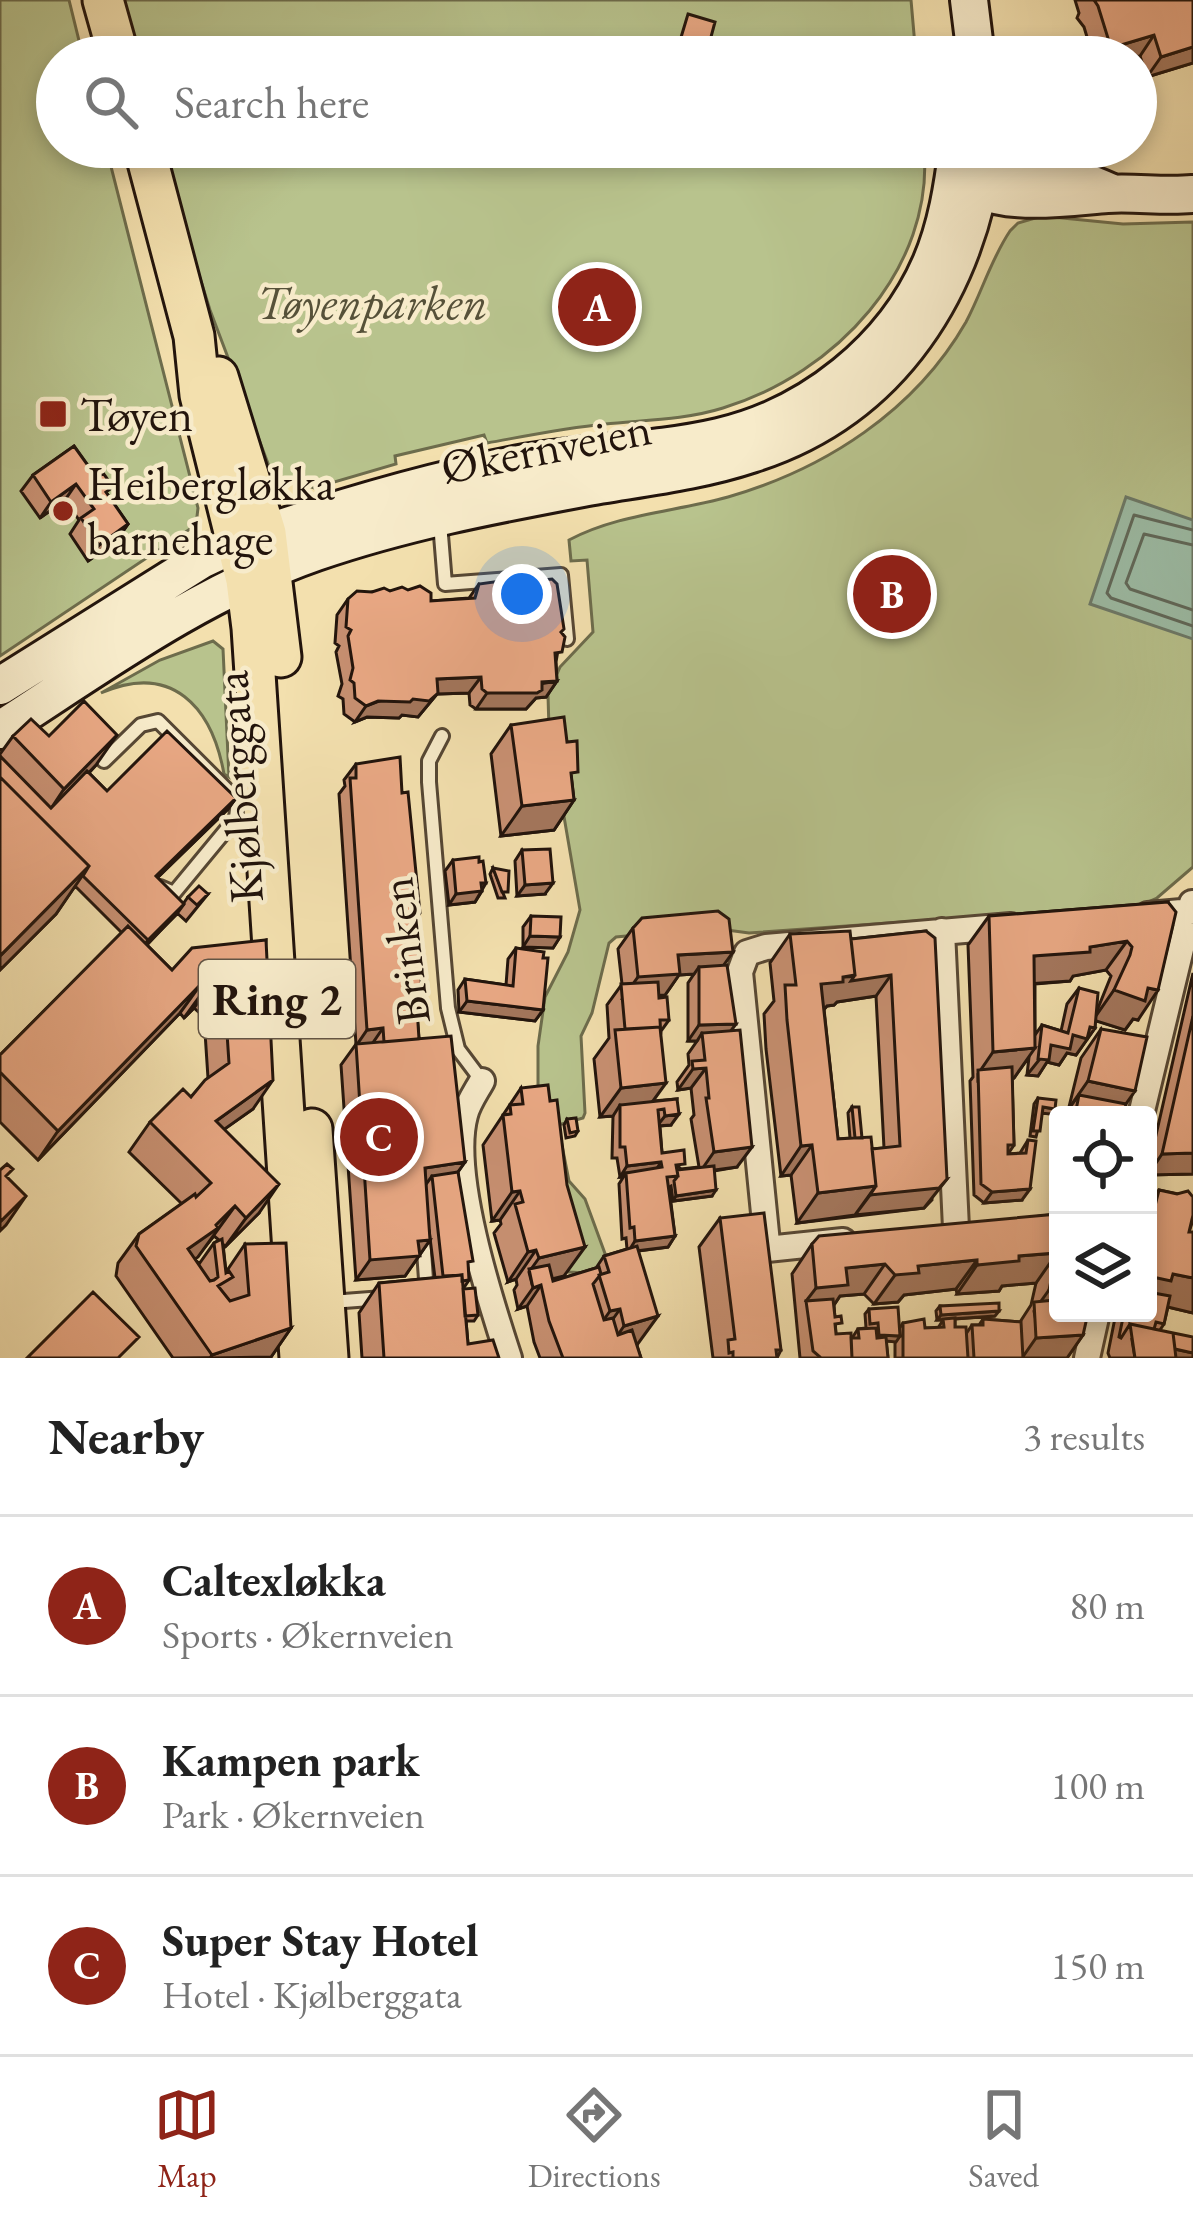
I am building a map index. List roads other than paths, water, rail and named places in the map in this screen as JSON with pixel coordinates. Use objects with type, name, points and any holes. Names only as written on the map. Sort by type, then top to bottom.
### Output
[{"type":"main road","points":[[103,0],[113,36]]},
{"type":"main road","points":[[969,0],[972,36]]},
{"type":"main road","name":"Ring 2","points":[[150,168],[194,336],[224,387],[255,556]]},
{"type":"main road","name":"Økernveien","points":[[0,730],[179,614],[255,556],[440,482],[521,464],[722,437],[791,410],[846,374],[900,316],[930,266],[970,168]]},
{"type":"main road","name":"Økernveien","points":[[0,686],[182,571],[724,462],[824,422],[864,392],[924,326],[953,276],[972,168]]},
{"type":"main road","points":[[988,168],[1065,200],[1112,194],[1193,194]]},
{"type":"main road","name":"Kjølberggata","points":[[255,556],[251,802],[300,1358]]},
{"type":"main road","name":"Kjølberggata","points":[[255,556],[328,1358]]},
{"type":"street","points":[[1114,917],[1191,908],[1143,1106]]},
{"type":"street","points":[[862,1239],[769,1260],[740,972],[747,953],[766,947],[1044,923]]},
{"type":"street","points":[[926,1231],[967,1227],[942,932]]},
{"type":"street","name":"Brinken","points":[[482,1081],[464,1118],[469,1210],[509,1358]]},
{"type":"street","points":[[1088,1358],[1095,1322]]},
{"type":"lane","points":[[439,516],[445,584],[561,575],[567,639]]},
{"type":"lane","points":[[104,761],[141,725],[158,721],[251,802],[174,893],[159,886]]},
{"type":"lane","name":"Brinken","points":[[442,736],[430,761],[429,782],[448,1008],[458,1049],[482,1081]]},
{"type":"lane","points":[[324,1302],[427,1294],[421,1210]]},
{"type":"water","points":[[1126,497],[1193,520],[1193,639],[1090,604]]},
{"type":"place","name":"Caltexløkka","points":[[597,307]]},
{"type":"place","name":"Tøyen","points":[[53,414]]},
{"type":"place","name":"Heibergløkka barnehage","points":[[63,511]]},
{"type":"place","name":"Kampen park","points":[[892,594]]},
{"type":"place","name":"Super Stay Hotel","points":[[379,1137]]},
{"type":"park label","name":"Tøyenparken","points":[[372,302]]}]
